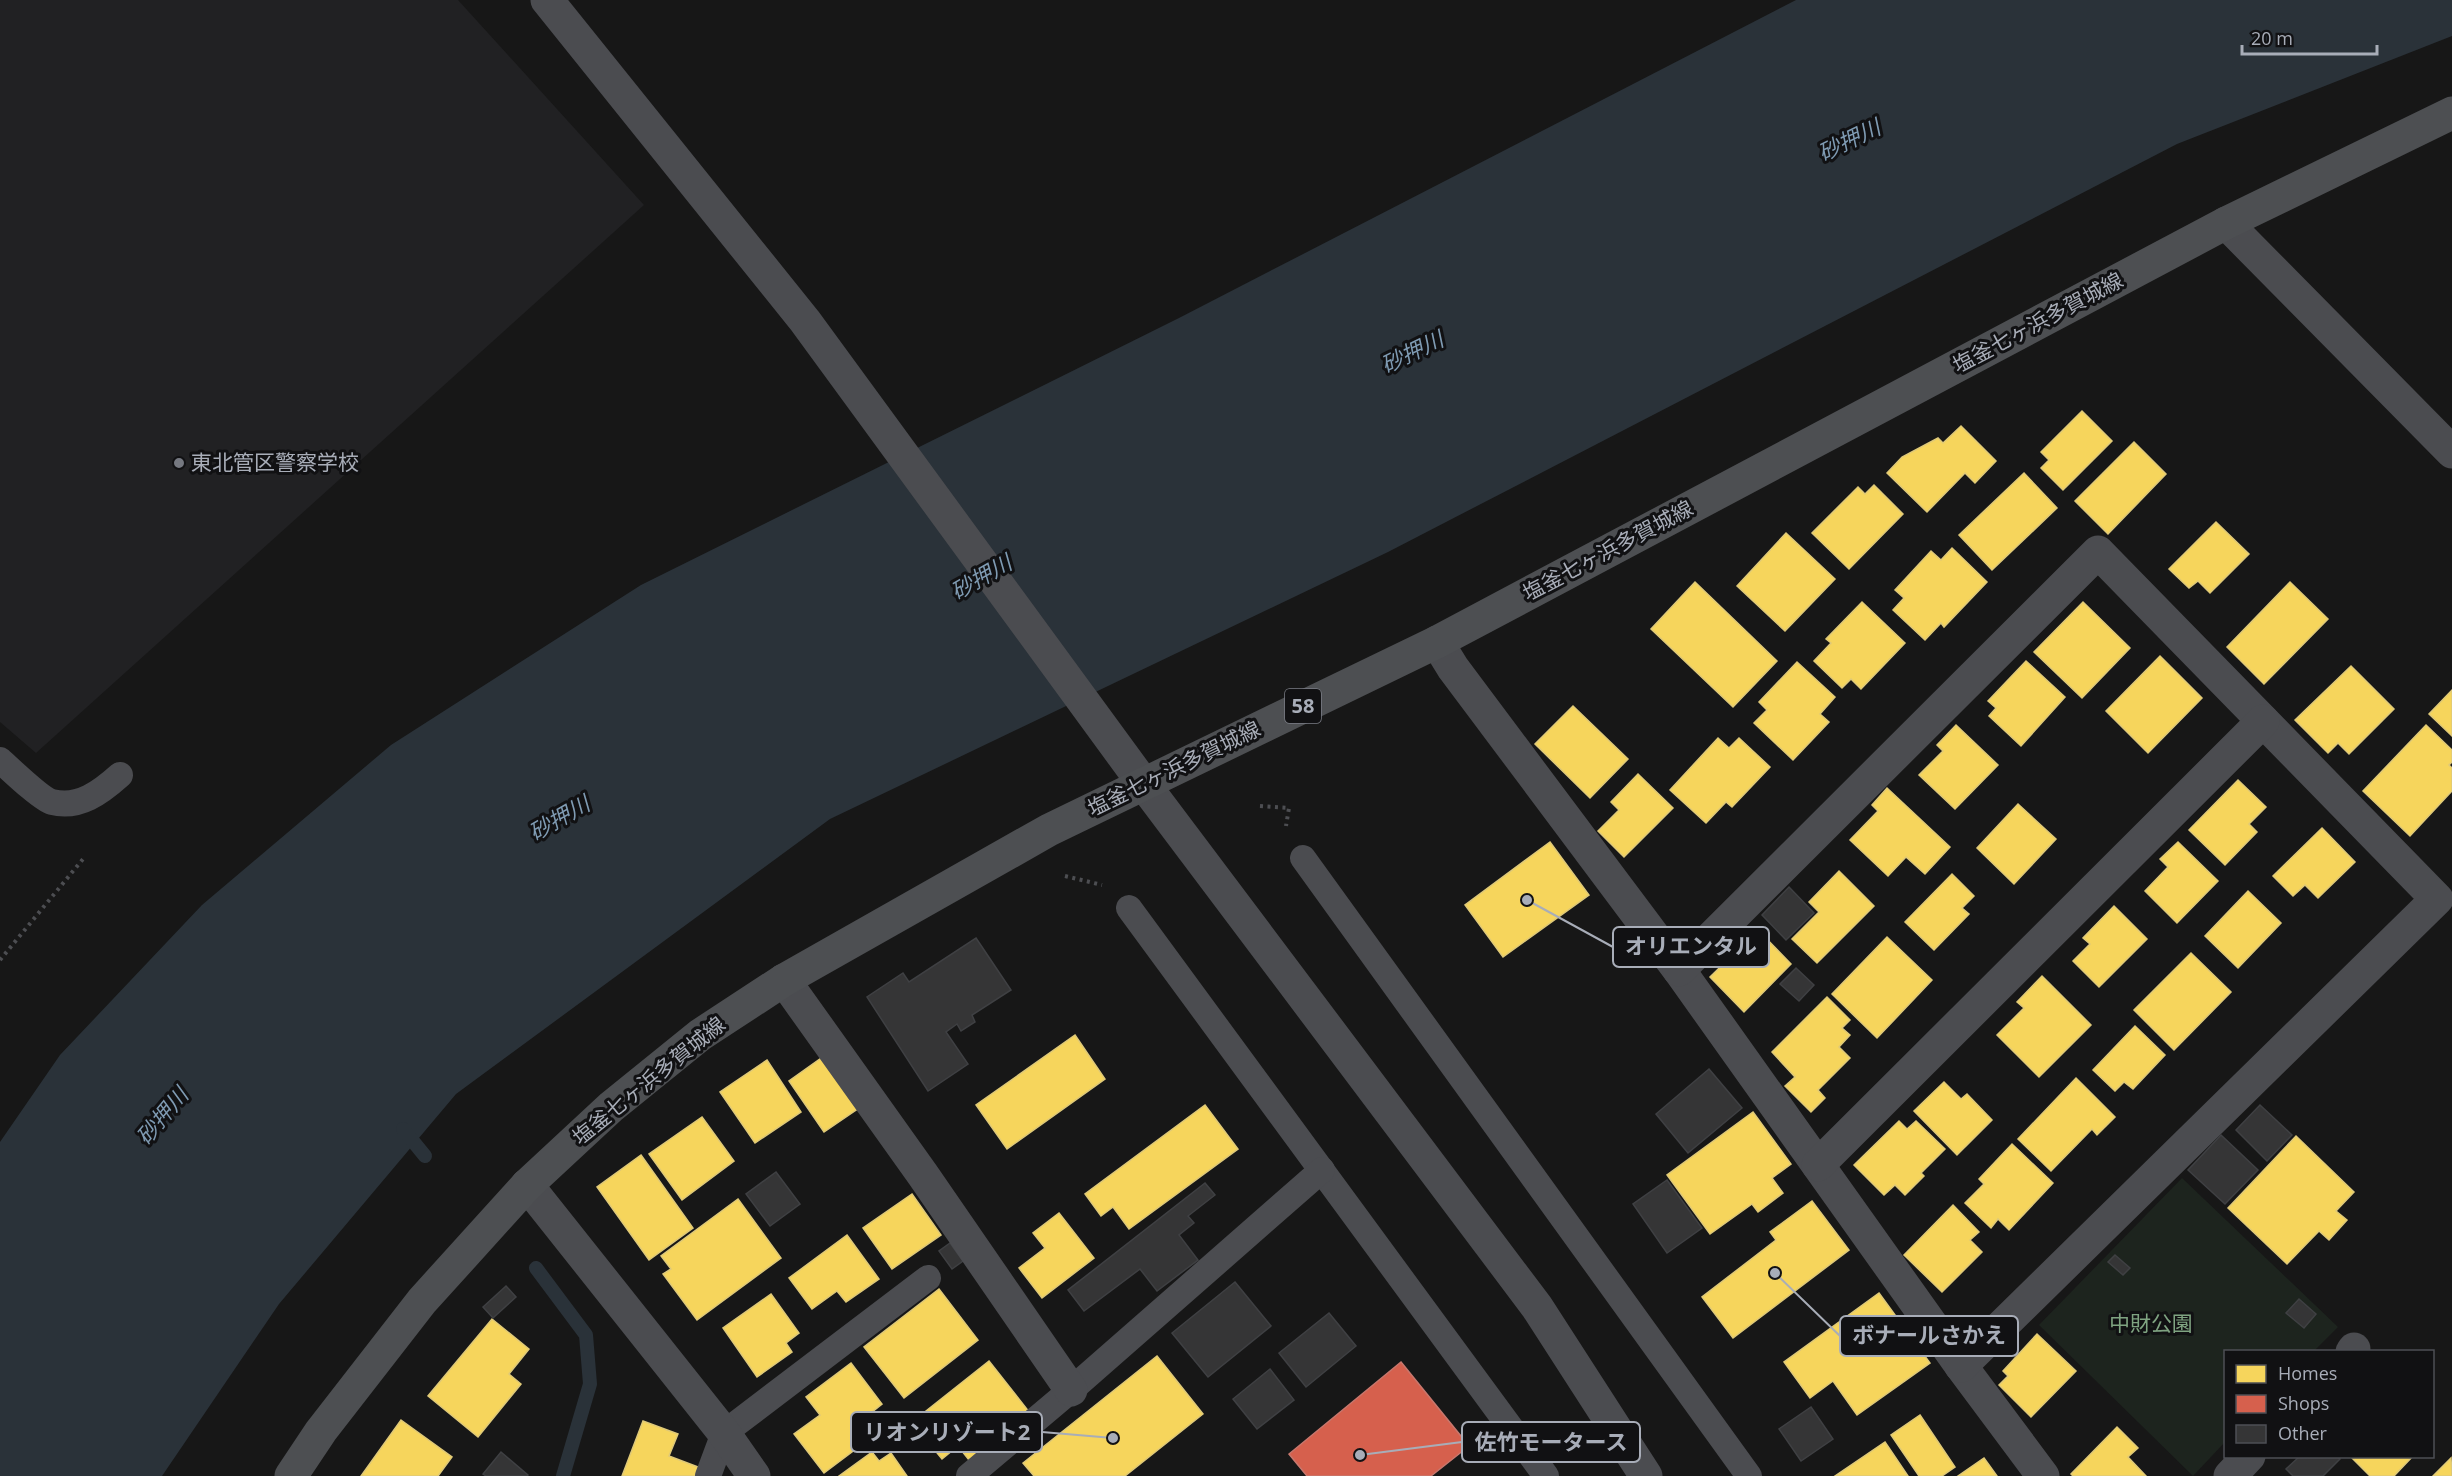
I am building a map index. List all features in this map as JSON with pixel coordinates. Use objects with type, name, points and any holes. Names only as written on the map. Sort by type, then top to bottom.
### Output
[{"type":"main road","name":"塩釜七ヶ浜多賀城線","points":[[292,1475],[321,1431],[422,1301],[527,1185],[611,1107],[700,1035],[784,980],[1049,830],[1437,642],[2226,223],[2452,113]]},
{"type":"street","points":[[547,0],[805,321],[1143,783],[1537,1307],[1646,1476]]},
{"type":"street","points":[[2226,223],[2452,452]]},
{"type":"street","points":[[1679,970],[2098,552],[2263,721],[2444,891],[1961,1366]]},
{"type":"street","points":[[1437,642],[1453,668],[1679,970],[1961,1366],[2043,1476]]},
{"type":"street","points":[[1818,1165],[2263,721]]},
{"type":"street","points":[[784,980],[923,1175],[1071,1390]]},
{"type":"street","points":[[527,1185],[724,1433],[754,1476]]},
{"type":"street","points":[[2230,1476],[2247,1458]]},
{"type":"lane","points":[[0,760],[50,802],[73,803],[98,794],[120,775]]},
{"type":"lane","points":[[1303,858],[1749,1476]]},
{"type":"lane","points":[[1129,908],[1546,1476]]},
{"type":"lane","points":[[969,1476],[1071,1390],[1322,1170]]},
{"type":"lane","points":[[708,1476],[724,1433],[928,1278]]},
{"type":"path","points":[[1260,806],[1278,807]]},
{"type":"path","points":[[0,960],[83,859]]},
{"type":"shaded area","name":"東北管区警察学校","points":[[0,0],[458,0],[644,205],[36,753],[0,722]]},
{"type":"green space","name":"中財公園","points":[[2182,1178],[2338,1327],[2315,1350],[2224,1350],[2224,1443],[2193,1476],[2039,1325]]},
{"type":"water","name":"砂押川","points":[[1796,0],[2452,0],[2452,36],[2177,144],[1388,552],[830,819],[456,1094],[279,1304],[162,1476],[0,1476],[0,1142],[60,1055],[202,905],[391,745],[641,585],[1179,318]]},
{"type":"building: Homes","points":[[2082,411],[2112,441],[2063,490],[2041,468],[2049,460],[2041,452]]},
{"type":"building: Homes","points":[[1961,426],[1996,461],[1975,483],[1965,473],[1927,512],[1887,473],[1902,457],[1938,438],[1943,443]]},
{"type":"building: Homes","points":[[2134,442],[2166,474],[2108,534],[2075,501]]},
{"type":"building: Homes","points":[[2024,473],[2057,508],[1992,570],[1959,535]]},
{"type":"building: Homes","points":[[1874,485],[1903,514],[1849,569],[1812,533],[1858,487],[1865,494]]},
{"type":"building: Homes","points":[[2216,522],[2249,554],[2210,593],[2198,581],[2189,588],[2169,569]]},
{"type":"building: Homes","points":[[1786,533],[1835,579],[1785,631],[1737,586]]},
{"type":"building: Homes","points":[[1952,548],[1987,582],[1944,627],[1941,623],[1925,640],[1893,610],[1904,598],[1895,590],[1931,551],[1941,560]]},
{"type":"building: Homes","points":[[1695,582],[1777,661],[1733,707],[1651,629]]},
{"type":"building: Homes","points":[[2290,582],[2328,619],[2264,684],[2227,647]]},
{"type":"building: Homes","points":[[1862,602],[1905,643],[1861,689],[1851,679],[1842,688],[1814,661],[1831,643],[1826,639]]},
{"type":"building: Homes","points":[[2083,602],[2130,648],[2082,698],[2034,652]]},
{"type":"building: Homes","points":[[2160,656],[2202,698],[2148,753],[2106,711]]},
{"type":"building: Homes","points":[[2026,661],[2065,697],[2021,746],[1989,716],[1996,708],[1988,701]]},
{"type":"building: Homes","points":[[1797,662],[1835,697],[1820,714],[1829,722],[1793,760],[1754,723],[1767,710],[1759,702]]},
{"type":"building: Homes","points":[[2351,666],[2394,709],[2349,754],[2338,743],[2328,753],[2295,720]]},
{"type":"building: Homes","points":[[2452,690],[2452,736],[2429,714]]},
{"type":"building: Homes","points":[[1573,706],[1628,759],[1590,798],[1535,744]]},
{"type":"building: Homes","points":[[1956,725],[1998,765],[1955,809],[1919,775],[1943,751],[1937,745]]},
{"type":"building: Homes","points":[[2426,725],[2452,750],[2452,762],[2449,765],[2452,768],[2452,791],[2410,836],[2363,791]]},
{"type":"building: Homes","points":[[1718,738],[1729,748],[1739,738],[1770,767],[1732,807],[1726,802],[1706,823],[1670,790]]},
{"type":"building: Homes","points":[[1638,774],[1673,808],[1624,857],[1598,831],[1619,810],[1611,802]]},
{"type":"building: Homes","points":[[2238,780],[2266,807],[2249,824],[2257,832],[2225,865],[2189,830]]},
{"type":"building: Homes","points":[[1887,788],[1950,847],[1925,874],[1906,857],[1888,876],[1850,840],[1878,811],[1872,805]]},
{"type":"building: Homes","points":[[2018,804],[2056,839],[2014,884],[1977,848]]},
{"type":"building: Homes","points":[[2322,828],[2355,862],[2318,898],[2305,885],[2293,896],[2273,876]]},
{"type":"building: Homes","points":[[1550,842],[1589,895],[1503,957],[1465,905]]},
{"type":"building: Homes","points":[[2178,842],[2218,881],[2177,923],[2145,891],[2168,867],[2160,859]]},
{"type":"building: Homes","points":[[1839,871],[1874,906],[1817,963],[1792,939],[1819,912],[1809,902]]},
{"type":"building: Homes","points":[[1952,874],[1974,896],[1962,908],[1969,914],[1934,950],[1905,922]]},
{"type":"building: Homes","points":[[2248,891],[2281,923],[2238,968],[2205,936]]},
{"type":"building: Homes","points":[[2114,906],[2147,939],[2099,987],[2073,961],[2090,944],[2083,938]]},
{"type":"building: Homes","points":[[1758,930],[1791,964],[1744,1012],[1710,977]]},
{"type":"building: Homes","points":[[1887,937],[1932,980],[1877,1038],[1832,994]]},
{"type":"building: Homes","points":[[2191,953],[2231,992],[2174,1050],[2134,1010]]},
{"type":"building: Homes","points":[[2042,976],[2091,1025],[2039,1077],[1997,1035],[2024,1008],[2017,1002]]},
{"type":"building: Homes","points":[[1827,997],[1850,1020],[1842,1028],[1850,1035],[1839,1047],[1850,1058],[1818,1090],[1825,1098],[1811,1112],[1785,1086],[1795,1077],[1772,1052]]},
{"type":"building: Homes","points":[[2135,1026],[2165,1055],[2133,1089],[2124,1082],[2115,1091],[2093,1070]]},
{"type":"building: Homes","points":[[1075,1035],[1105,1079],[1007,1149],[976,1105]]},
{"type":"building: Homes","points":[[824,1056],[859,1108],[824,1132],[789,1081]]},
{"type":"building: Homes","points":[[767,1060],[801,1112],[755,1143],[720,1092]]},
{"type":"building: Homes","points":[[2076,1078],[2115,1117],[2097,1135],[2092,1129],[2051,1171],[2018,1139]]},
{"type":"building: Homes","points":[[1944,1082],[1961,1099],[1967,1094],[1992,1120],[1957,1155],[1914,1111]]},
{"type":"building: Homes","points":[[1205,1105],[1238,1149],[1129,1229],[1113,1207],[1101,1216],[1085,1194]]},
{"type":"building: Homes","points":[[1753,1112],[1791,1164],[1772,1178],[1783,1193],[1758,1212],[1752,1204],[1710,1234],[1667,1175]]},
{"type":"building: Homes","points":[[702,1117],[734,1161],[682,1200],[649,1154]]},
{"type":"building: Homes","points":[[1899,1121],[1907,1129],[1916,1121],[1945,1149],[1921,1173],[1924,1176],[1905,1195],[1895,1185],[1884,1195],[1854,1165]]},
{"type":"building: Homes","points":[[2296,1136],[2354,1192],[2336,1211],[2347,1220],[2329,1240],[2319,1231],[2287,1264],[2228,1208]]},
{"type":"building: Homes","points":[[2012,1144],[2053,1183],[2009,1230],[1998,1219],[1991,1228],[1965,1203],[1984,1184],[1979,1179]]},
{"type":"building: Homes","points":[[641,1155],[693,1228],[649,1260],[597,1187]]},
{"type":"building: Homes","points":[[912,1194],[941,1235],[892,1269],[863,1228]]},
{"type":"building: Homes","points":[[738,1199],[781,1258],[697,1320],[663,1274],[671,1269],[661,1256]]},
{"type":"building: Homes","points":[[1812,1201],[1849,1250],[1733,1338],[1702,1297],[1776,1240],[1770,1232]]},
{"type":"building: Homes","points":[[1953,1205],[1979,1232],[1970,1240],[1982,1252],[1942,1292],[1904,1255]]},
{"type":"building: Homes","points":[[1059,1213],[1094,1258],[1042,1298],[1019,1268],[1045,1248],[1033,1233]]},
{"type":"building: Homes","points":[[847,1235],[879,1279],[846,1302],[837,1291],[812,1309],[789,1278]]},
{"type":"building: Homes","points":[[939,1289],[978,1340],[904,1398],[864,1347]]},
{"type":"building: Homes","points":[[1879,1293],[1930,1363],[1857,1415],[1833,1381],[1810,1398],[1784,1362]]},
{"type":"building: Homes","points":[[771,1294],[799,1333],[786,1343],[792,1352],[757,1377],[723,1328]]},
{"type":"building: Homes","points":[[492,1319],[529,1349],[509,1374],[521,1384],[478,1437],[428,1396]]},
{"type":"building: Homes","points":[[2037,1334],[2076,1371],[2031,1417],[1999,1385],[2008,1376],[2003,1371]]},
{"type":"building: Homes","points":[[1157,1356],[1203,1414],[1125,1476],[1034,1476],[1023,1463]]},
{"type":"building: Homes","points":[[989,1361],[1030,1413],[969,1460],[958,1446],[942,1459],[912,1422]]},
{"type":"building: Homes","points":[[851,1363],[882,1404],[857,1424],[869,1439],[824,1473],[794,1434],[820,1415],[806,1397]]},
{"type":"building: Homes","points":[[1920,1415],[1955,1467],[1942,1476],[1919,1476],[1891,1435]]},
{"type":"building: Homes","points":[[401,1420],[452,1457],[438,1476],[361,1476]]},
{"type":"building: Homes","points":[[643,1421],[678,1434],[669,1456],[698,1467],[695,1476],[622,1476]]},
{"type":"building: Homes","points":[[2117,1427],[2138,1448],[2128,1457],[2146,1476],[2073,1476],[2071,1474]]},
{"type":"building: Homes","points":[[1885,1442],[1908,1476],[1835,1476]]},
{"type":"building: Homes","points":[[872,1452],[879,1461],[891,1453],[907,1476],[839,1476]]},
{"type":"building: Homes","points":[[1984,1458],[1997,1476],[1958,1476]]},
{"type":"building: Homes","points":[[2352,1458],[2411,1458],[2394,1476],[2370,1476]]},
{"type":"building: Homes","points":[[2451,1458],[2452,1476],[2433,1476]]},
{"type":"building: Shops","points":[[1401,1362],[1469,1446],[1431,1476],[1307,1476],[1289,1454]]},
{"type":"building: Other","points":[[1789,887],[1814,913],[1786,940],[1762,915]]},
{"type":"building: Other","points":[[976,938],[1011,990],[972,1015],[975,1022],[961,1031],[957,1024],[946,1032],[968,1064],[928,1091],[867,997],[903,973],[909,982]]},
{"type":"building: Other","points":[[1796,968],[1814,985],[1799,1001],[1780,984]]},
{"type":"building: Other","points":[[1709,1069],[1742,1108],[1688,1153],[1656,1114]]},
{"type":"building: Other","points":[[2260,1105],[2292,1135],[2267,1161],[2236,1130]]},
{"type":"building: Other","points":[[2221,1135],[2258,1170],[2225,1204],[2188,1170]]},
{"type":"building: Other","points":[[776,1172],[800,1204],[770,1226],[746,1194]]},
{"type":"building: Other","points":[[1667,1180],[1702,1228],[1667,1253],[1633,1204]]},
{"type":"building: Other","points":[[1205,1183],[1215,1195],[1188,1216],[1194,1223],[1179,1235],[1198,1260],[1157,1291],[1140,1269],[1084,1311],[1068,1290]]},
{"type":"building: Other","points":[[950,1243],[963,1261],[952,1269],[939,1251]]},
{"type":"building: Other","points":[[2115,1255],[2130,1268],[2123,1275],[2108,1262]]},
{"type":"building: Other","points":[[1235,1282],[1271,1326],[1208,1377],[1172,1333]]},
{"type":"building: Other","points":[[506,1286],[516,1297],[493,1318],[483,1307]]},
{"type":"building: Other","points":[[2299,1299],[2316,1314],[2304,1328],[2286,1313]]},
{"type":"building: Other","points":[[1329,1313],[1356,1346],[1306,1387],[1279,1353]]},
{"type":"building: Other","points":[[1270,1369],[1294,1400],[1257,1429],[1233,1399]]},
{"type":"building: Other","points":[[1811,1407],[1833,1439],[1801,1461],[1779,1429]]},
{"type":"building: Other","points":[[501,1452],[528,1475],[486,1476],[483,1474]]},
{"type":"building: Other","points":[[2298,1458],[2340,1459],[2323,1476],[2293,1476],[2286,1469]]},
{"type":"waterway","points":[[403,1129],[425,1156]]},
{"type":"waterway","points":[[536,1268],[586,1335],[590,1384],[563,1476]]},
{"type":"place","name":"東北管区警察学校","points":[[179,463]]},
{"type":"place","name":"オリエンタル","points":[[1527,900]]},
{"type":"place","name":"ボナールさかえ","points":[[1775,1273]]},
{"type":"place","name":"リオンリゾート2","points":[[1113,1438]]},
{"type":"place","name":"佐竹モータース","points":[[1360,1455]]}]
